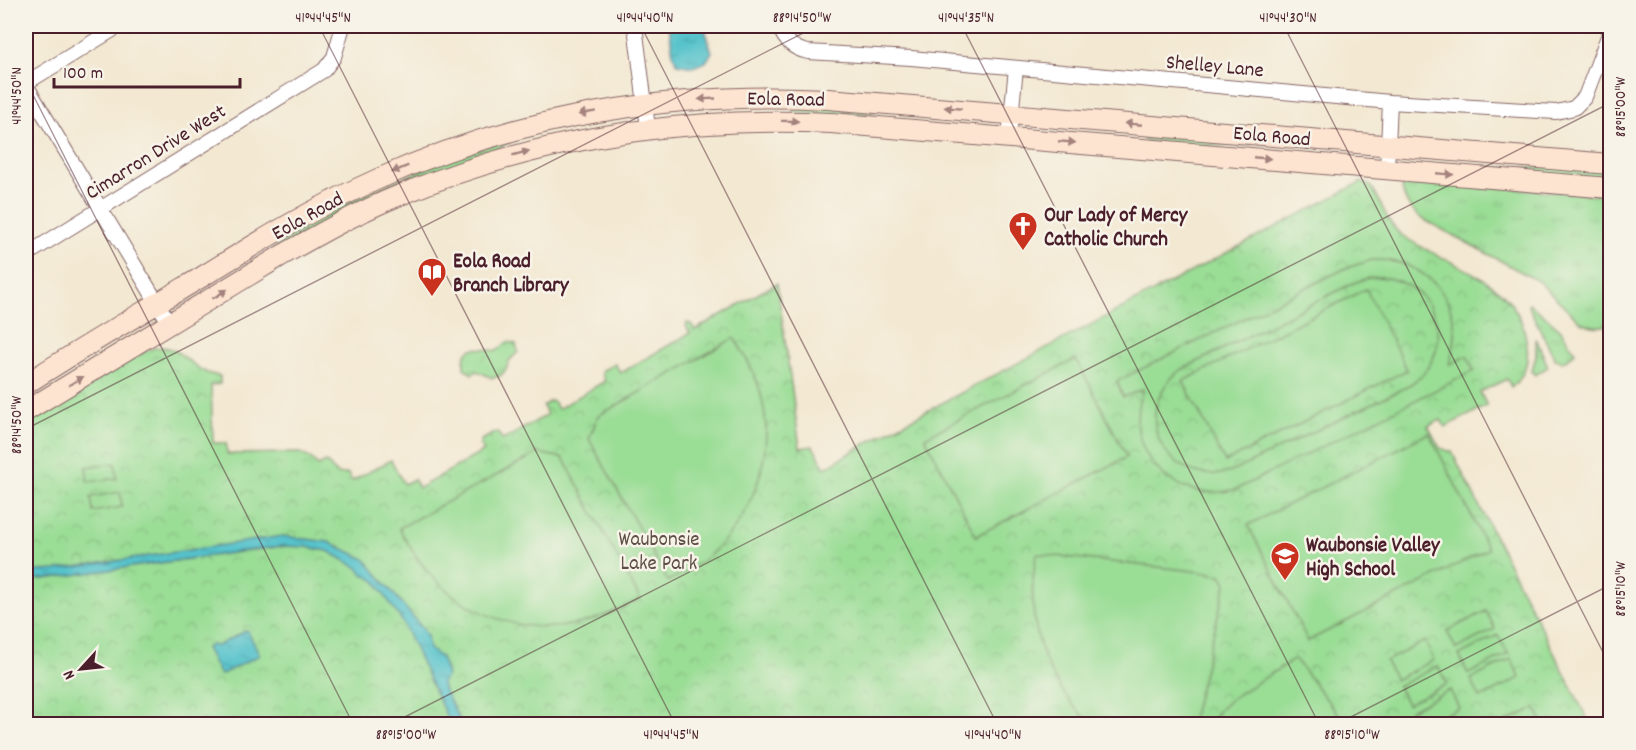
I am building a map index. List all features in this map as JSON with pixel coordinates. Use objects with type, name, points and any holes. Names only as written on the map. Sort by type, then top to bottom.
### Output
[{"type":"main road","name":"Eola Road","points":[[26,384],[297,219],[380,177],[496,135],[577,115],[645,104],[698,99],[788,97],[1011,113],[1611,164]]},
{"type":"main road","name":"Eola Road","points":[[26,411],[320,234],[400,195],[510,156],[548,146],[648,128],[711,122],[787,121],[1009,137],[1611,188]]},
{"type":"street","points":[[119,26],[26,84],[170,324]]},
{"type":"street","name":"Cimarron Drive West","points":[[26,255],[324,70],[334,57],[343,26]]},
{"type":"street","points":[[635,26],[648,128]]},
{"type":"street","name":"Shelley Lane","points":[[779,26],[787,42],[799,50],[1390,102],[1556,112],[1574,108],[1585,97],[1611,31]]},
{"type":"street","points":[[1009,137],[1016,68]]},
{"type":"street","points":[[1387,169],[1390,102]]},
{"type":"green space","points":[[818,106],[878,113],[793,114],[792,110]]},
{"type":"green space","points":[[1184,136],[1253,144],[1209,146],[1144,141],[1143,138]]},
{"type":"green space","points":[[510,139],[510,142],[486,154],[274,251],[272,249],[298,228],[328,211],[430,166]]},
{"type":"green space","points":[[1563,167],[1610,171],[1610,176],[1593,178],[1497,171],[1496,168]]},
{"type":"green space","points":[[1409,180],[1610,196],[1610,324],[1595,326],[1581,322],[1538,281],[1421,218],[1409,205],[1403,193],[1402,188]]},
{"type":"green space","name":"Waubonsie Lake Park","points":[[1361,182],[1371,186],[1397,231],[1498,290],[1512,305],[1522,324],[1527,358],[1525,369],[1516,383],[1511,387],[1507,379],[1480,392],[1487,406],[1445,427],[1441,420],[1428,426],[1440,448],[1452,452],[1590,724],[26,724],[26,422],[148,350],[160,347],[169,348],[200,369],[220,376],[220,384],[211,385],[213,443],[226,443],[227,454],[300,453],[310,458],[318,466],[326,462],[337,474],[348,474],[352,481],[391,460],[404,484],[414,479],[419,488],[484,451],[480,444],[481,440],[497,432],[503,440],[547,415],[543,406],[550,401],[554,402],[558,409],[605,381],[603,370],[615,364],[621,373],[690,333],[686,326],[687,323],[691,324],[695,330],[777,283],[800,448],[813,446],[825,468],[872,440]]},
{"type":"green space","points":[[1372,260],[1388,261],[1403,264],[1429,278],[1447,301],[1452,316],[1455,336],[1450,364],[1467,356],[1474,371],[1237,489],[1214,492],[1192,490],[1173,482],[1157,469],[1146,453],[1139,433],[1138,412],[1143,389],[1123,397],[1117,381],[1346,268]],"holes":[[[1381,277],[1402,282],[1418,293],[1430,307],[1436,323],[1438,340],[1433,358],[1423,374],[1406,387],[1231,472],[1208,474],[1188,469],[1172,459],[1161,444],[1155,427],[1156,408],[1164,389],[1179,371],[1353,283]]]},
{"type":"green space","points":[[1366,289],[1407,370],[1225,462],[1183,381]]},
{"type":"green space","points":[[1529,303],[1560,329],[1575,352],[1572,356],[1562,362],[1555,359]]},
{"type":"green space","name":"Waubonsie Lake Park","points":[[734,338],[755,377],[765,414],[766,438],[757,484],[736,525],[721,544],[700,563],[668,581],[589,439],[598,416]]},
{"type":"green space","points":[[1536,338],[1548,367],[1535,375],[1532,371],[1536,355]]},
{"type":"green space","points":[[507,342],[516,344],[518,352],[500,376],[492,378],[477,371],[472,374],[464,368],[464,359],[469,350],[479,348],[497,351]]},
{"type":"green space","points":[[1076,359],[1127,457],[976,536],[925,437]]},
{"type":"green space","points":[[1429,433],[1488,549],[1308,641],[1248,525]]},
{"type":"green space","points":[[538,453],[563,458],[640,599],[601,617],[576,624],[537,627],[518,624],[498,619],[463,602],[433,577],[419,560],[399,528]]},
{"type":"green space","points":[[115,463],[117,478],[88,482],[86,467]]},
{"type":"green space","points":[[120,492],[122,507],[93,512],[91,497]]},
{"type":"green space","points":[[1037,554],[1221,575],[1226,583],[1191,724],[1092,724],[1075,707],[1049,668],[1035,624],[1033,578]]},
{"type":"green space","points":[[1486,611],[1495,629],[1456,649],[1447,631]]},
{"type":"green space","points":[[1498,635],[1508,654],[1468,674],[1459,655]]},
{"type":"green space","points":[[1425,641],[1434,660],[1395,680],[1386,661]]},
{"type":"green space","points":[[1295,659],[1346,724],[1210,724],[1219,710],[1232,698]]},
{"type":"green space","points":[[1511,659],[1520,678],[1480,698],[1471,679]]},
{"type":"green space","points":[[1438,666],[1447,684],[1407,704],[1398,686]]},
{"type":"green space","points":[[1450,690],[1459,708],[1426,724],[1417,724],[1410,710]]},
{"type":"green space","points":[[1535,708],[1543,724],[1502,724]]},
{"type":"water","points":[[669,26],[704,26],[712,52],[706,62],[693,67],[677,64],[673,54]]},
{"type":"water","points":[[283,536],[329,542],[365,559],[423,629],[427,636],[429,649],[441,657],[447,675],[442,683],[443,688],[462,724],[450,724],[402,621],[375,581],[358,568],[328,551],[283,546],[44,579],[26,579],[26,572],[55,570]]},
{"type":"water","points":[[247,630],[260,655],[220,675],[206,648],[213,644],[215,647]]},
{"type":"place","name":"Our Lady of Mercy Catholic Church","points":[[1023,252]]},
{"type":"place","name":"Eola Road Branch Library","points":[[432,298]]},
{"type":"place","name":"Waubonsie Valley High School","points":[[1285,582]]}]
